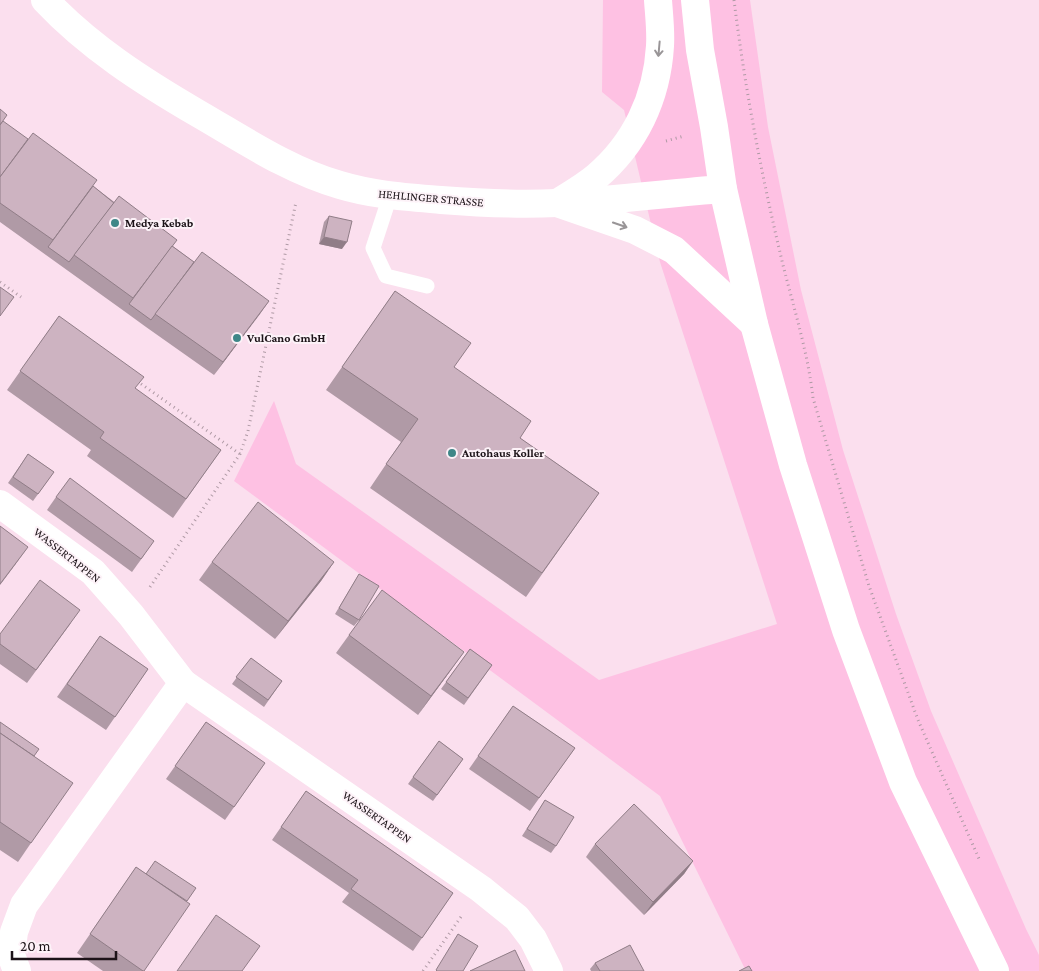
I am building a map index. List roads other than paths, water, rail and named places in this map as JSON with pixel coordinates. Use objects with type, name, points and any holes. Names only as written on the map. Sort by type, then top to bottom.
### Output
[{"type":"street","name":"HEHLINGER STRASSE","points":[[45,0],[59,15],[103,52],[151,85],[255,146],[303,170],[339,185],[390,196],[482,203],[557,203],[723,189]]},
{"type":"street","points":[[557,203],[595,178],[615,158],[641,123],[654,89],[660,46],[658,0]]},
{"type":"street","points":[[694,0],[700,50],[723,189],[754,324],[793,465],[846,630],[903,782],[995,971]]},
{"type":"street","points":[[557,203],[635,230],[674,250],[754,324]]},
{"type":"street","name":"WASSERTAPPEN","points":[[0,504],[93,572],[131,614],[183,682],[481,890],[517,918],[533,939],[549,971]]},
{"type":"street","points":[[17,971],[11,955],[14,932],[24,905],[183,682]]},
{"type":"lane","points":[[390,196],[374,248],[386,276],[427,286]]},
{"type":"place","name":"Medya Kebab","points":[[115,223]]},
{"type":"place","name":"VulCano GmbH","points":[[237,338]]},
{"type":"place","name":"Autohaus Koller","points":[[452,453]]}]
